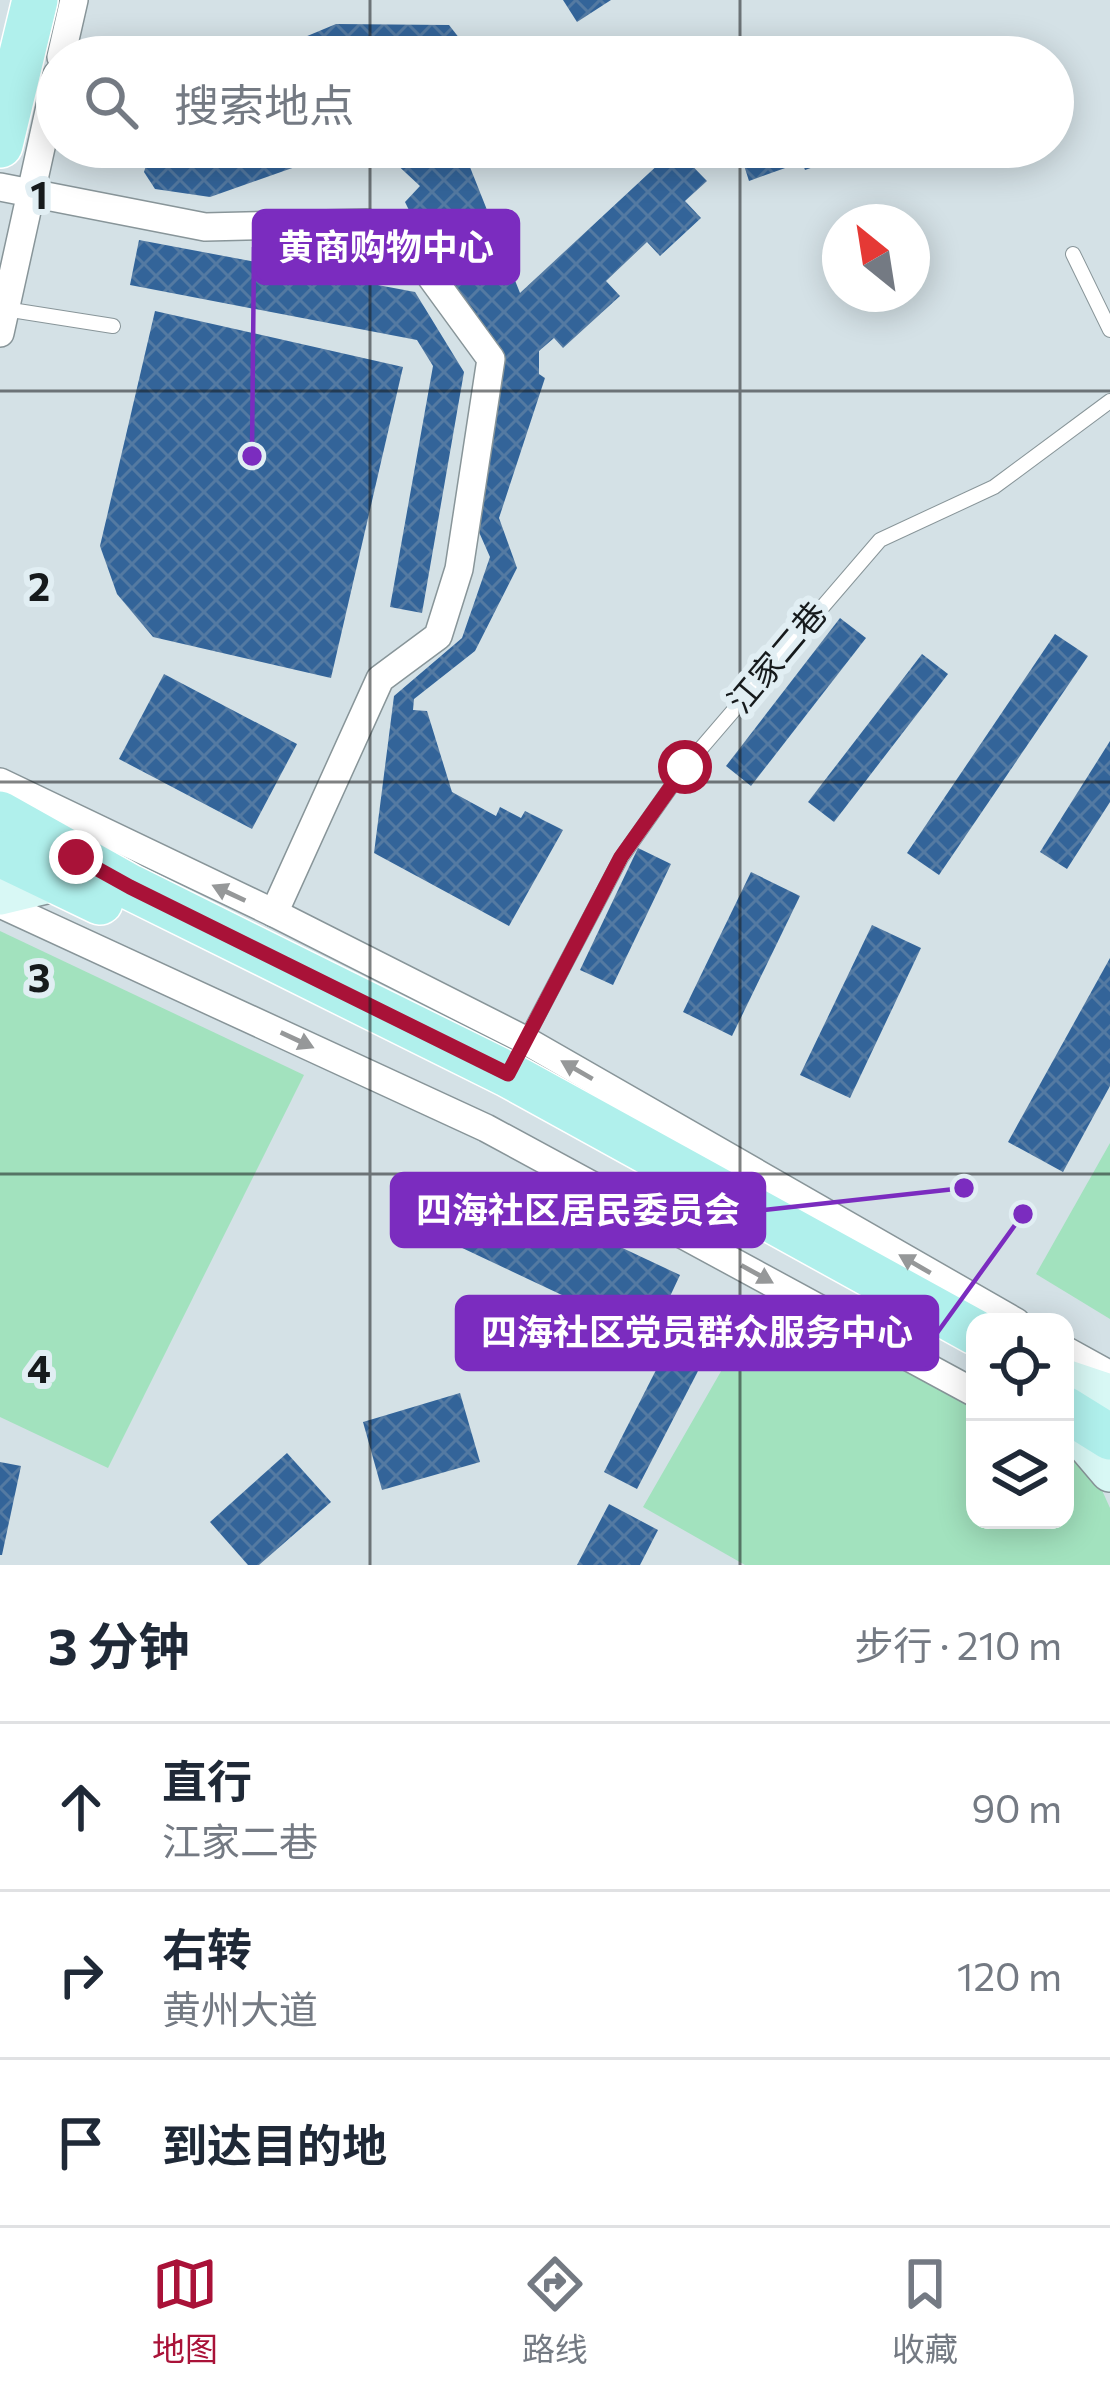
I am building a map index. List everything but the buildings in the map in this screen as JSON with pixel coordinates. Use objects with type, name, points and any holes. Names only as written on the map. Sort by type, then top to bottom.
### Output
[{"type":"main road","points":[[0,14],[3,0]]},
{"type":"main road","points":[[0,146],[35,0]]},
{"type":"main road","points":[[0,784],[67,869]]},
{"type":"main road","points":[[0,814],[67,869],[504,1095],[966,1351]]},
{"type":"main road","points":[[0,854],[130,887],[516,1057],[966,1327]]},
{"type":"main road","points":[[0,899],[67,869]]},
{"type":"main road","points":[[1074,1383],[1110,1394]]},
{"type":"main road","points":[[1074,1385],[1110,1406]]},
{"type":"main road","points":[[1074,1419],[1109,1460]]},
{"type":"main road","points":[[1067,1421],[1109,1460]]},
{"type":"street","points":[[66,36],[74,0]]},
{"type":"street","points":[[2,317],[37,168]]},
{"type":"street","points":[[0,187],[206,227],[367,223],[421,262],[491,359],[459,569],[438,636],[380,679],[274,913]]},
{"type":"street","points":[[0,784],[274,913],[516,1057],[999,1313]]},
{"type":"street","points":[[0,899],[486,1128],[966,1389]]},
{"type":"street","points":[[1074,1355],[1110,1376]]},
{"type":"street","points":[[1074,1446],[1109,1460]]},
{"type":"lane","points":[[1072,254],[1110,330]]},
{"type":"lane","points":[[2,317],[113,326]]},
{"type":"lane","name":"江家二巷","points":[[516,1057],[621,857],[685,767],[880,540],[994,487],[1110,401]]},
{"type":"green space","points":[[0,931],[304,1075],[108,1468],[0,1417]]},
{"type":"green space","points":[[1110,1143],[1110,1319],[1036,1274]]},
{"type":"green space","points":[[770,1286],[966,1397],[966,1529],[1074,1529],[1074,1458],[1092,1468],[1110,1508],[1110,1565],[745,1565],[643,1507]]},
{"type":"place","name":"黄商购物中心","points":[[252,456]]},
{"type":"place","name":"四海社区居民委员会","points":[[964,1188]]},
{"type":"place","name":"四海社区党员群众服务中心","points":[[1023,1214]]},
{"type":"route","points":[[76,857],[508,1074],[621,857],[685,767]]}]
